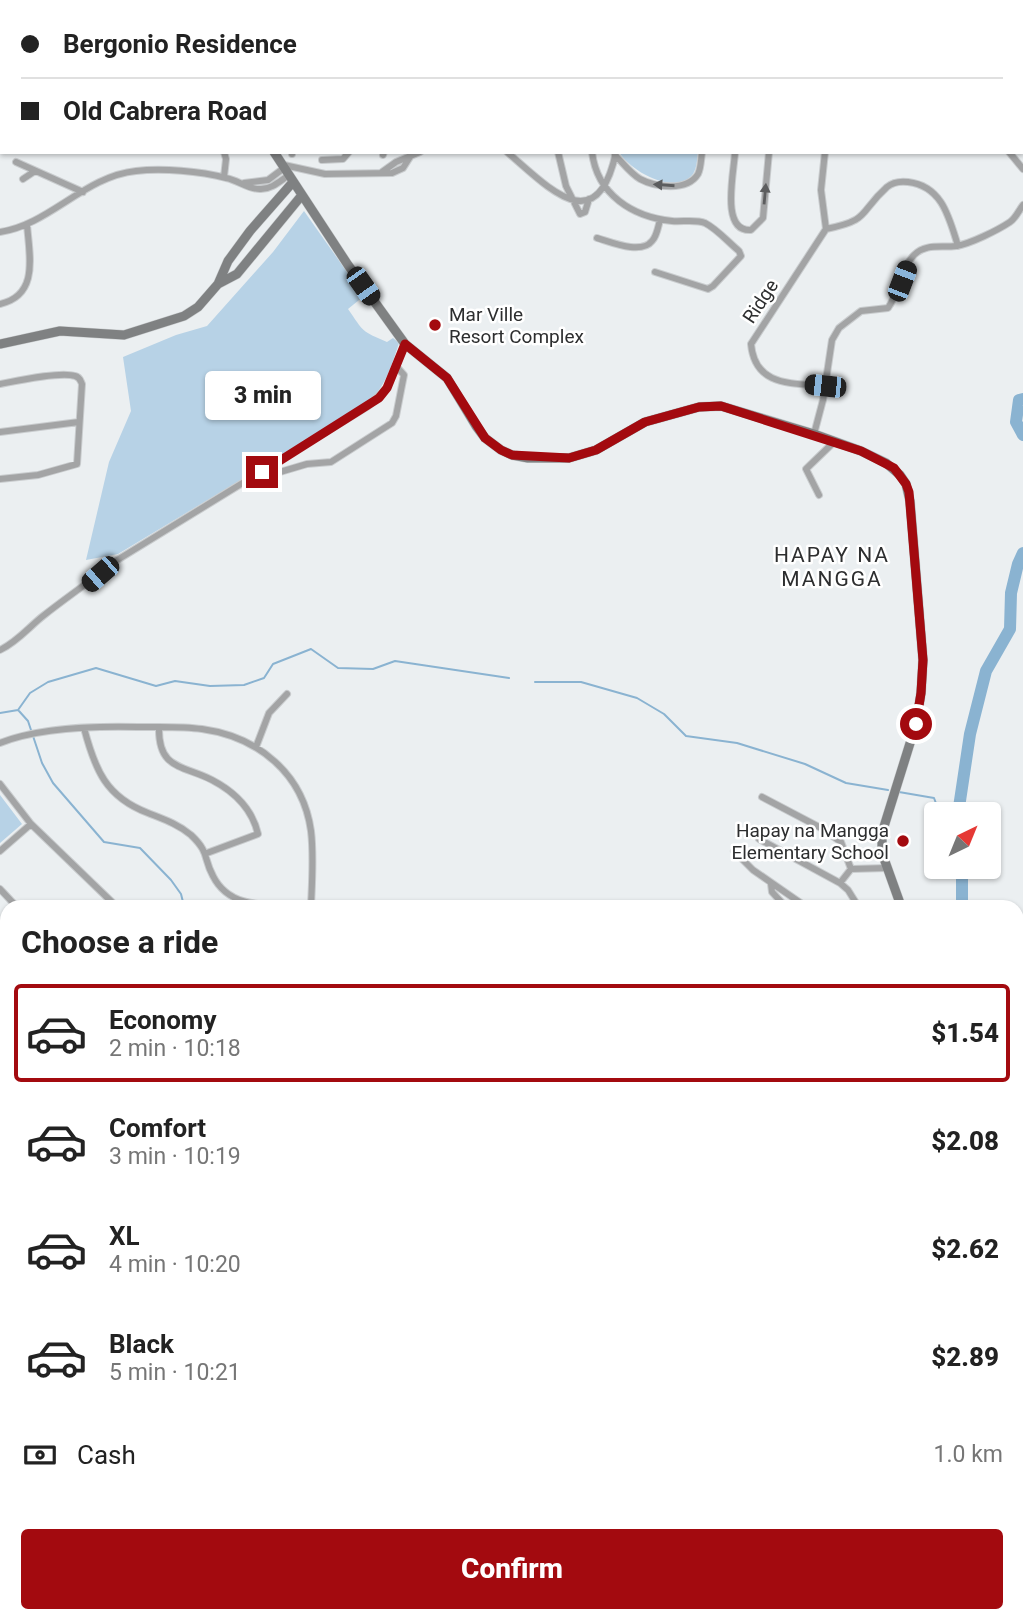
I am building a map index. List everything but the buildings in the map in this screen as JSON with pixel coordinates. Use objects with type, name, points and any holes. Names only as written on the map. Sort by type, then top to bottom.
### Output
[{"type":"main road","points":[[275,154],[348,265],[405,344],[447,378],[485,438],[501,450],[512,455],[569,458],[596,450],[645,422],[699,407],[732,408],[861,451],[894,468],[906,484],[910,501],[923,660],[916,724],[883,824],[882,853],[899,900]]},
{"type":"main road","points":[[218,284],[224,266],[266,212],[287,172]]},
{"type":"main road","points":[[0,344],[60,331],[104,335],[137,332],[184,316],[198,307],[218,284],[237,274],[302,195]]},
{"type":"main road","points":[[266,212],[277,223]]},
{"type":"street","points":[[224,177],[225,154]]},
{"type":"street","points":[[322,160],[343,159],[347,154]]},
{"type":"street","points":[[244,183],[268,180],[287,172],[325,174],[397,171],[417,154]]},
{"type":"street","points":[[509,154],[559,195],[573,201],[589,199],[605,188],[616,154]]},
{"type":"street","points":[[558,154],[573,201],[580,214],[585,212],[589,199]]},
{"type":"street","points":[[592,154],[605,188],[628,209],[660,220],[706,224],[741,256],[708,289],[655,272]]},
{"type":"street","points":[[616,154],[632,174],[641,180],[651,184],[674,186],[688,183],[697,176],[702,154]]},
{"type":"street","points":[[735,154],[732,214],[735,225],[744,231],[751,230],[763,218],[769,154]]},
{"type":"street","points":[[825,154],[821,190],[826,229],[861,219],[889,185],[900,181],[917,183],[934,192],[946,208],[958,246]]},
{"type":"street","points":[[1011,154],[1023,169]]},
{"type":"street","points":[[16,162],[83,192]]},
{"type":"street","points":[[0,232],[27,223],[111,177],[133,171],[159,170],[224,177],[262,190],[272,187],[287,172]]},
{"type":"street","points":[[23,179],[35,171]]},
{"type":"street","points":[[268,180],[272,187]]},
{"type":"street","points":[[814,435],[832,340],[839,328],[861,311],[888,308],[894,300],[909,262],[922,249],[958,246],[1012,220],[1023,205]]},
{"type":"street","points":[[597,239],[635,248],[644,247],[655,237],[660,220]]},
{"type":"street","points":[[0,304],[15,299],[28,281],[30,264],[27,223]]},
{"type":"street","name":"Ridge","points":[[825,386],[777,381],[757,367],[752,357],[751,344],[826,229]]},
{"type":"street","points":[[0,650],[18,639],[114,562],[379,398],[387,388],[405,344]]},
{"type":"street","points":[[262,472],[280,472],[306,464],[331,462],[392,423],[396,416],[404,376],[396,366]]},
{"type":"street","points":[[0,384],[39,377],[74,375],[82,384],[77,464],[38,475],[0,479]]},
{"type":"street","points":[[0,432],[79,422]]},
{"type":"street","points":[[819,495],[806,469],[834,442]]},
{"type":"street","points":[[256,747],[269,713],[287,694]]},
{"type":"street","points":[[159,727],[159,741],[163,753],[173,765],[211,779],[231,792],[255,820],[258,834],[207,853]]},
{"type":"street","points":[[0,743],[26,735],[84,728],[159,727],[202,729],[230,736],[256,747],[274,760],[291,778],[304,803],[313,857],[311,900]]},
{"type":"street","points":[[84,728],[100,775],[113,792],[129,805],[171,821],[189,833],[207,853],[212,876],[223,890],[238,900]]},
{"type":"street","points":[[0,785],[31,824],[110,900]]},
{"type":"street","points":[[762,797],[821,828],[841,842],[851,869]]},
{"type":"street","points":[[0,851],[31,824]]},
{"type":"street","points":[[759,839],[840,883],[854,900]]},
{"type":"street","points":[[734,851],[752,870],[796,900]]},
{"type":"street","points":[[851,869],[887,868]]},
{"type":"street","points":[[840,883],[851,869]]},
{"type":"street","points":[[771,884],[772,892],[779,900]]},
{"type":"shaded area","points":[[621,154],[698,154],[693,174],[676,183],[654,179]]},
{"type":"shaded area","points":[[304,211],[364,296],[348,309],[357,322],[372,335],[387,342],[393,338],[399,343],[383,383],[367,404],[118,554],[86,560],[109,462],[131,411],[123,357],[176,335],[207,326],[273,252]]},
{"type":"shaded area","points":[[0,795],[22,824],[0,843]]},
{"type":"waterway","points":[[1023,399],[1019,400],[1016,422],[1023,435]]},
{"type":"waterway","points":[[960,802],[970,734],[986,671],[1010,629],[1011,593],[1023,553]]},
{"type":"waterway","points":[[0,713],[18,710],[30,693],[48,682],[96,668],[156,686],[175,681],[210,686],[244,685],[264,678],[273,664],[311,649],[338,668],[373,669],[395,661],[509,678]]},
{"type":"waterway","points":[[535,682],[581,682],[637,698],[664,714],[686,736],[737,743],[805,764],[846,783],[888,790]]},
{"type":"waterway","points":[[19,711],[28,721],[42,763],[53,783],[104,842],[140,848],[171,880],[182,900]]},
{"type":"waterway","points":[[899,792],[934,798],[936,802]]},
{"type":"waterway","points":[[962,879],[962,900]]},
{"type":"place","name":"Mar Ville Resort Complex","points":[[435,325]]},
{"type":"place","name":"Hapay na Mangga Elementary School","points":[[903,841]]},
{"type":"district","name":"HAPAY NA MANGGA","points":[[832,567]]},
{"type":"route","points":[[262,472],[379,398],[387,388],[405,344],[447,378],[485,438],[512,455],[528,458],[569,458],[596,450],[645,422],[699,407],[721,406],[861,451],[894,468],[909,492],[923,660],[916,724]]}]
